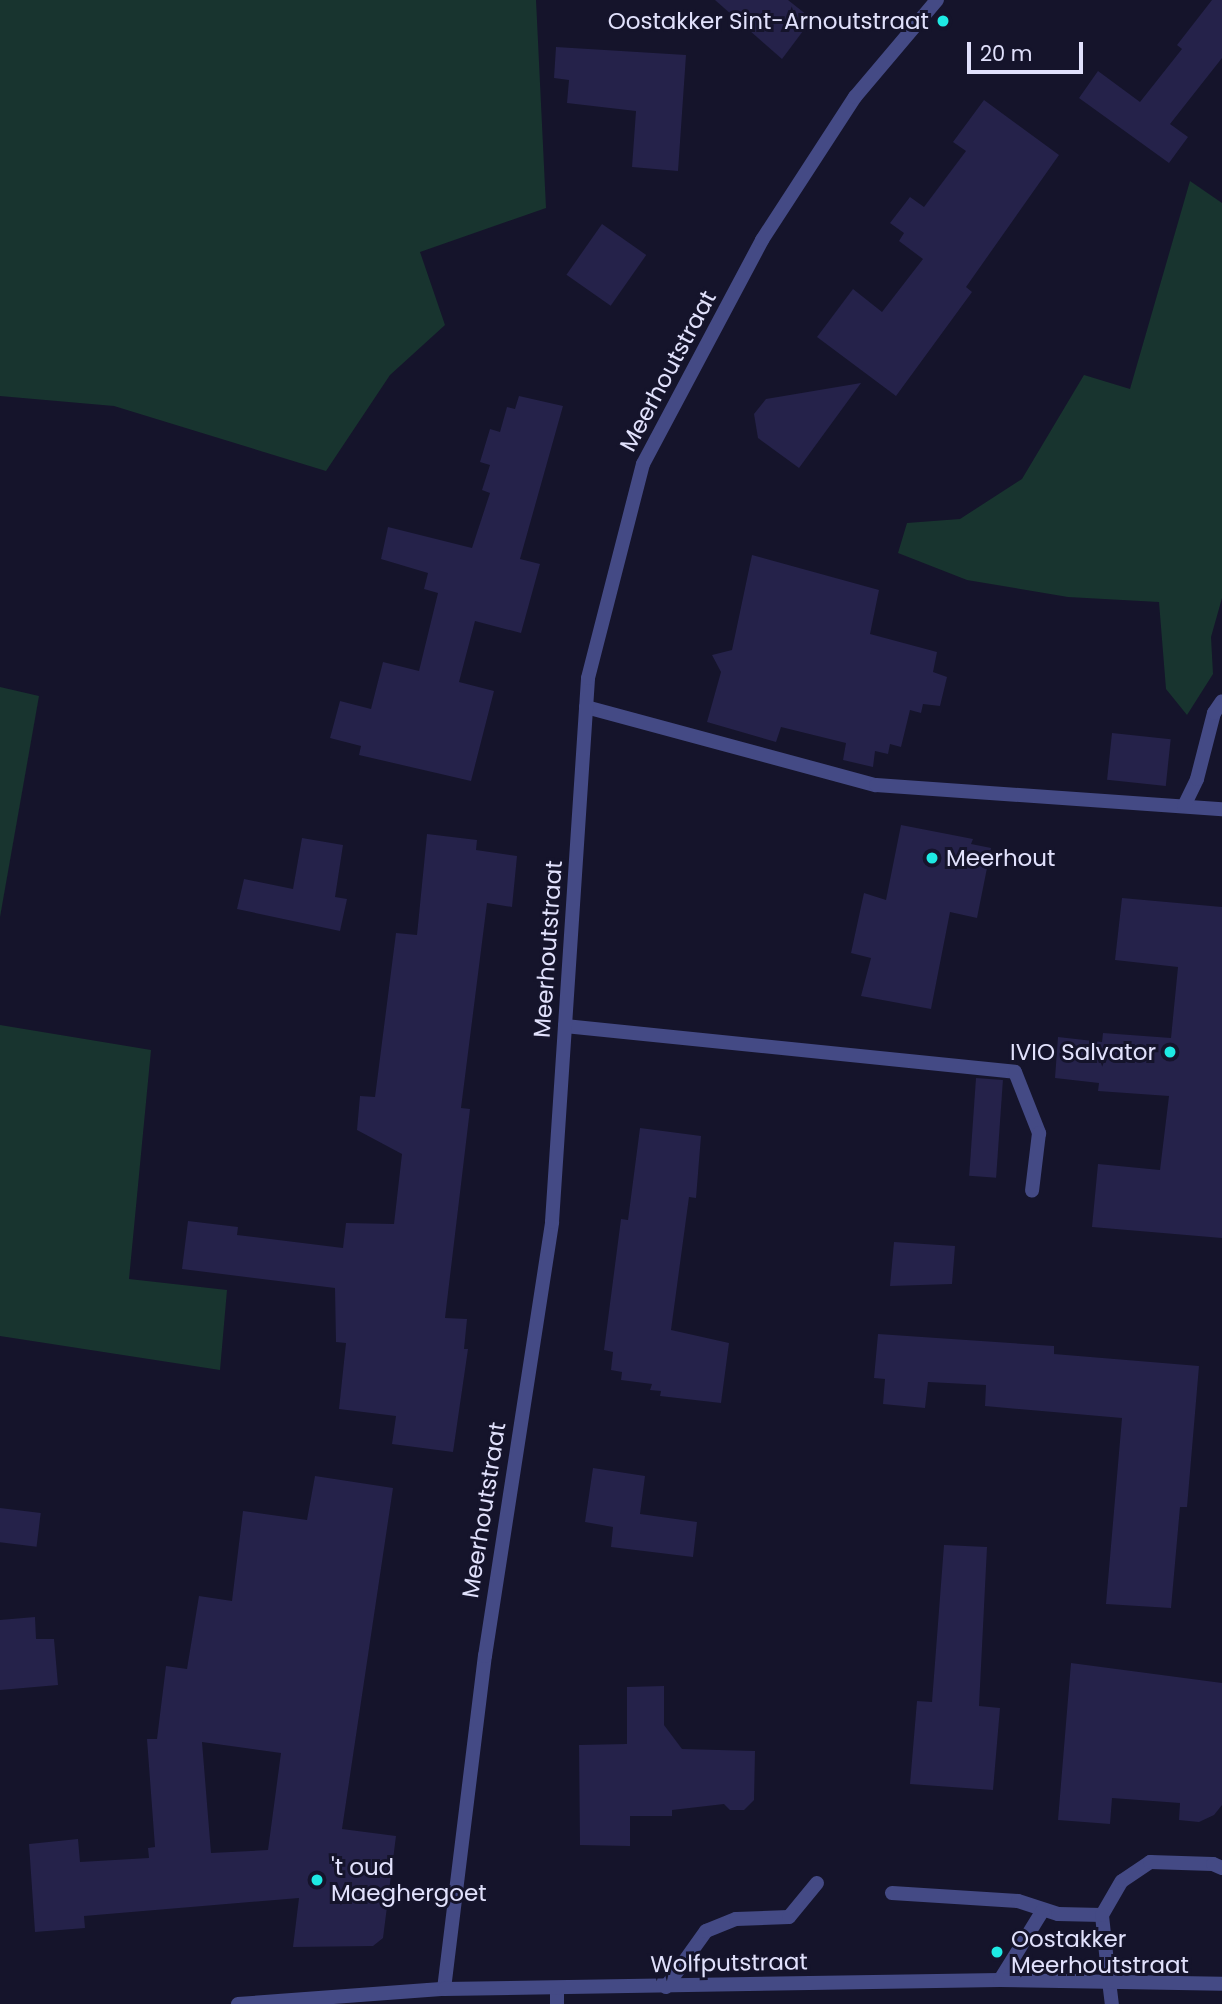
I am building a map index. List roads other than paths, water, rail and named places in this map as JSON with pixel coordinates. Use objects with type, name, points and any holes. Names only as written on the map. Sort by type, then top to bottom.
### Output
[{"type":"street","name":"Meerhoutstraat","points":[[444,1989],[485,1656],[552,1222],[588,678],[643,464],[762,240],[855,97],[937,0]]},
{"type":"street","points":[[1184,806],[1197,779],[1213,713],[1222,701]]},
{"type":"street","points":[[586,706],[876,785],[1222,809]]},
{"type":"street","points":[[565,1026],[1015,1072],[1039,1133],[1032,1191]]},
{"type":"street","points":[[1112,2004],[1102,1915],[1122,1881],[1150,1862],[1213,1864],[1222,1868]]},
{"type":"street","points":[[666,1987],[706,1931],[736,1919],[789,1917],[817,1883]]},
{"type":"street","points":[[892,1893],[1018,1901],[1043,1910],[1102,1915]]},
{"type":"street","points":[[1000,1980],[1043,1910]]},
{"type":"street","name":"Wolfputstraat","points":[[238,2004],[444,1989],[1000,1980],[1222,1984]]},
{"type":"street","points":[[557,1988],[557,2004]]},
{"type":"place","name":"Oostakker Sint-Arnoutstraat","points":[[943,21]]},
{"type":"place","name":"Meerhout","points":[[932,858]]},
{"type":"place","name":"IVIO Salvator","points":[[1170,1052]]},
{"type":"place","name":"'t oud Maeghergoet","points":[[317,1880]]},
{"type":"place","name":"Oostakker Meerhoutstraat","points":[[997,1952]]}]
